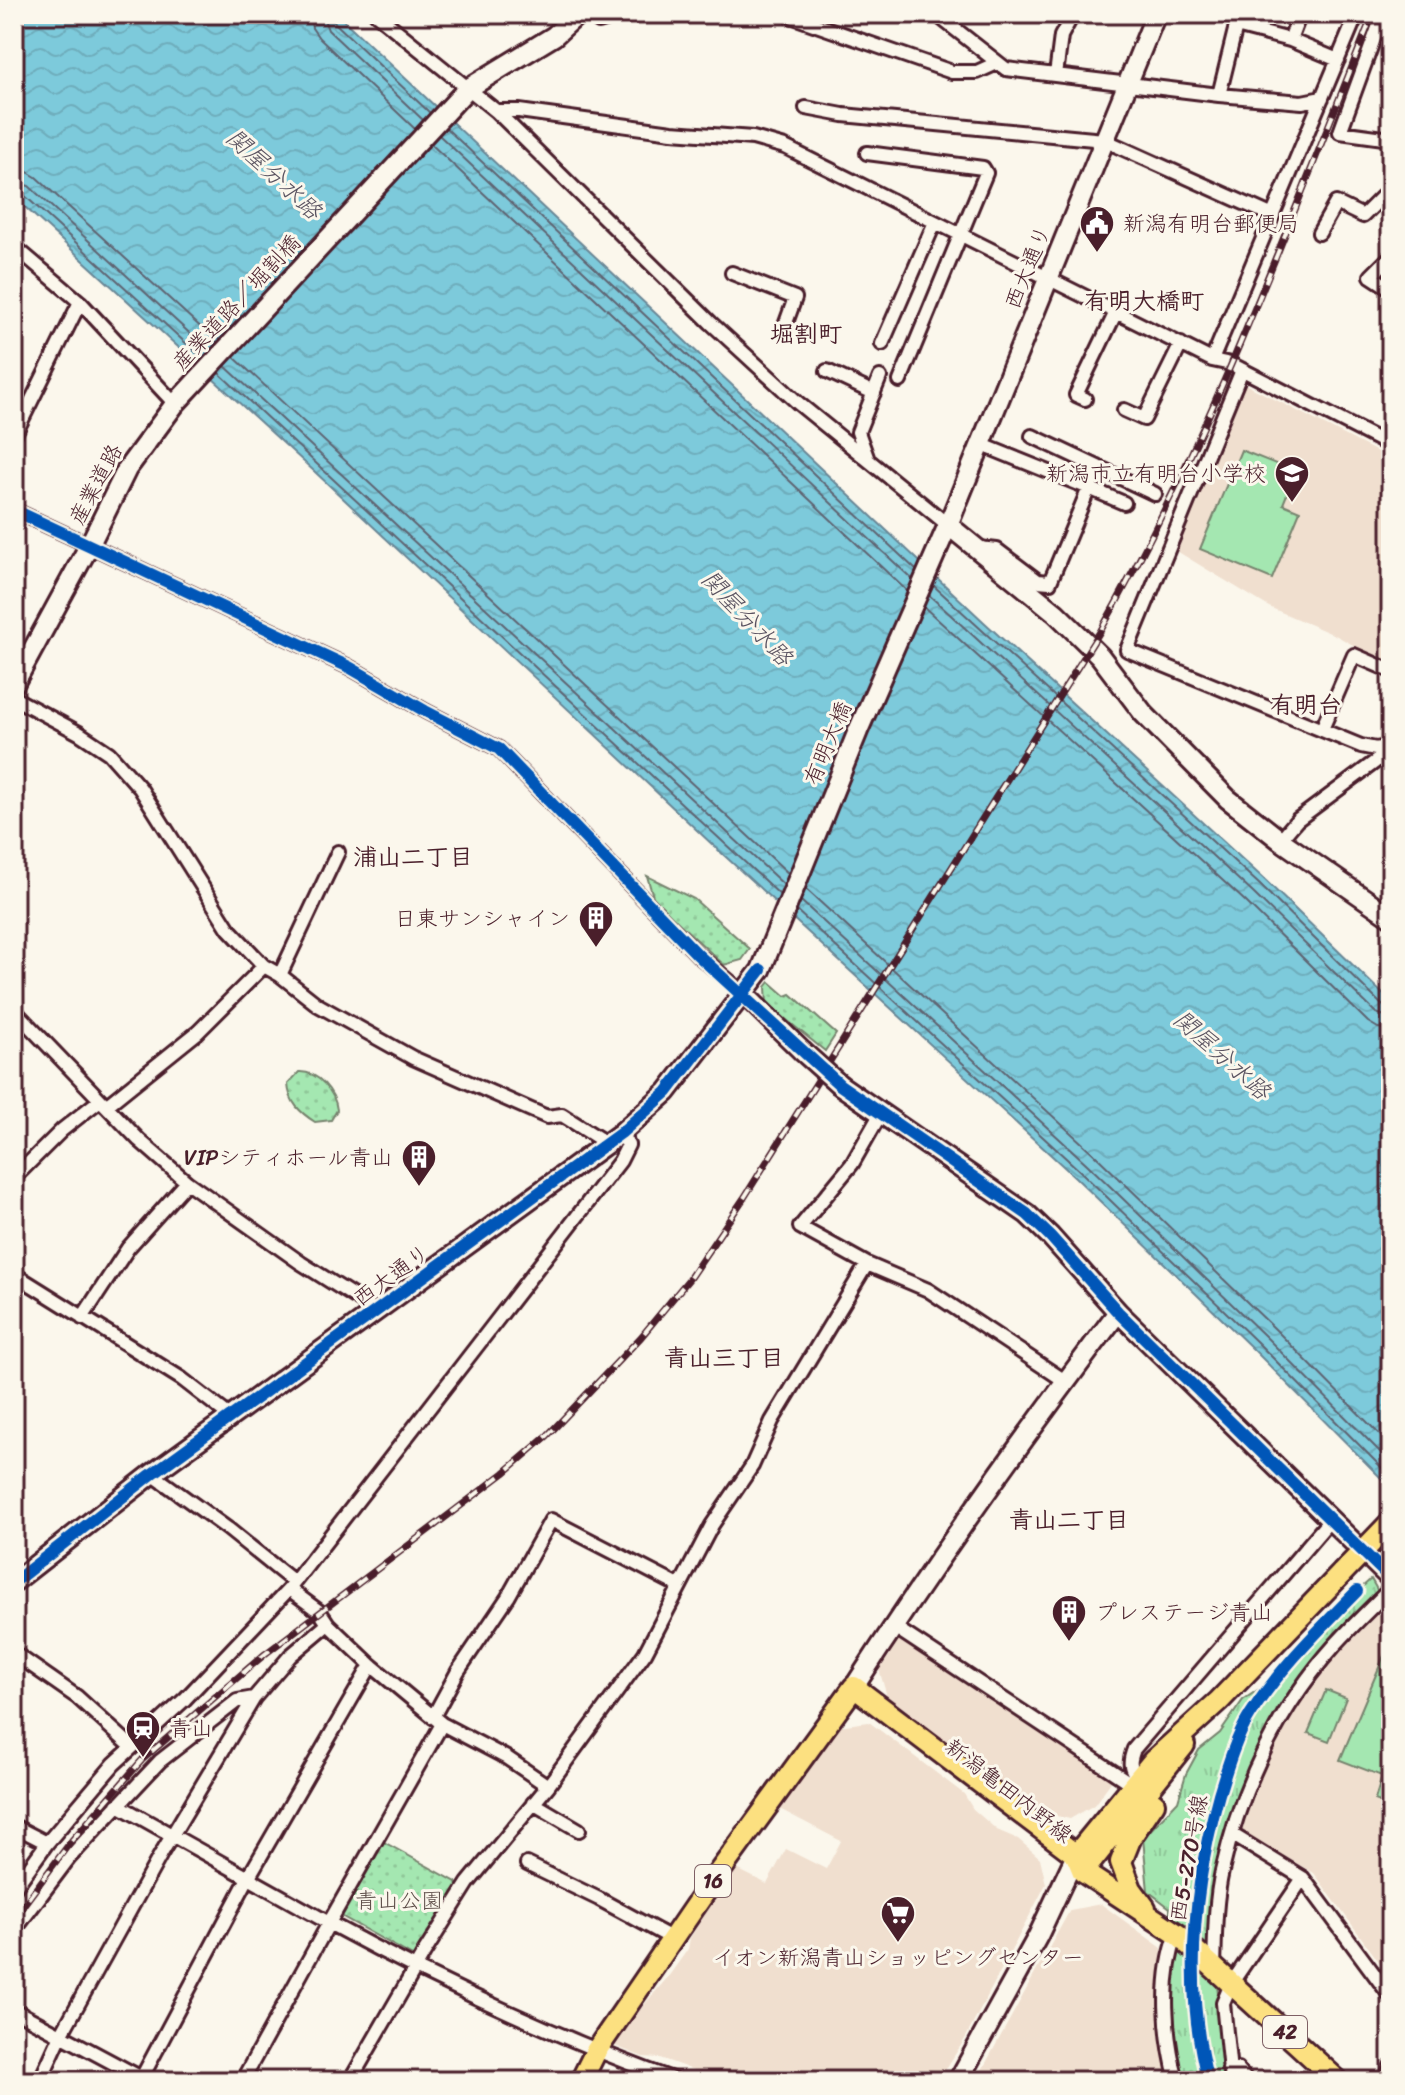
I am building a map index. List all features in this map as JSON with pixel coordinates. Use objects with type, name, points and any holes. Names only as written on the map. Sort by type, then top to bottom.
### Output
[{"type":"main road","name":"新潟亀田内野線","points":[[1076,1865],[1153,1761],[1219,1701],[1391,1522]]},
{"type":"main road","name":"新潟亀田内野線","points":[[852,1690],[1076,1865]]},
{"type":"main road","name":"16","points":[[581,2081],[596,2051],[673,1939],[852,1690]]},
{"type":"main road","name":"新潟亀田内野線","points":[[1076,1865],[1219,1701]]},
{"type":"main road","points":[[1154,1920],[1131,1889],[1121,1862],[1131,1837],[1168,1783],[1188,1740]]},
{"type":"main road","name":"42","points":[[1076,1865],[1177,1934],[1338,2081]]},
{"type":"street","points":[[376,14],[462,94],[496,111],[711,323],[798,403],[868,460],[945,531],[978,548],[1056,613],[1100,656],[1143,713],[1228,799],[1280,840],[1391,917]]},
{"type":"street","points":[[462,94],[554,36],[578,14]]},
{"type":"street","points":[[589,14],[599,22],[625,14]]},
{"type":"street","points":[[785,14],[821,20],[952,72],[977,72],[997,63]]},
{"type":"street","points":[[936,14],[1006,69],[1219,95],[1302,102],[1322,98]]},
{"type":"street","points":[[1056,75],[1061,36],[1071,19],[1057,14]]},
{"type":"street","name":"西大通り","points":[[945,531],[1156,14]]},
{"type":"street","points":[[1290,40],[1300,14]]},
{"type":"street","points":[[1212,360],[1357,14]]},
{"type":"street","points":[[1388,14],[1340,132],[1391,139]]},
{"type":"street","points":[[1219,95],[1238,20],[1338,60]]},
{"type":"street","name":"産業道路／堀割橋","points":[[178,400],[462,94]]},
{"type":"street","points":[[806,108],[843,115],[1104,140],[1273,216]]},
{"type":"street","points":[[496,111],[519,111],[672,132],[753,138],[785,147],[1391,446]]},
{"type":"street","points":[[867,153],[983,168],[986,173],[900,381]]},
{"type":"street","points":[[1319,233],[1336,203],[1363,216],[1391,188]]},
{"type":"street","points":[[882,344],[935,222]]},
{"type":"street","points":[[14,246],[80,302],[178,400]]},
{"type":"street","points":[[1391,256],[1371,276],[1391,289]]},
{"type":"street","points":[[732,273],[795,298],[783,331]]},
{"type":"street","points":[[14,436],[80,302]]},
{"type":"street","points":[[1085,399],[1076,395],[1116,312]]},
{"type":"street","points":[[1124,410],[1144,419],[1181,344]]},
{"type":"street","points":[[1242,370],[1127,650],[1361,746],[1376,749],[1391,747]]},
{"type":"street","points":[[827,371],[874,393]]},
{"type":"street","points":[[868,460],[858,432],[880,377]]},
{"type":"street","name":"産業道路","points":[[14,684],[127,469],[178,400]]},
{"type":"street","points":[[1032,436],[1155,494]]},
{"type":"street","points":[[980,444],[1124,503]]},
{"type":"street","points":[[978,548],[997,550],[1038,581],[1050,582],[1098,467]]},
{"type":"street","points":[[14,510],[349,667],[499,749],[698,955],[840,1085],[1027,1214],[1118,1312],[1391,1579]]},
{"type":"street","name":"有明大橋","points":[[761,970],[823,813],[945,531]]},
{"type":"street","points":[[1322,729],[1354,655],[1391,671]]},
{"type":"street","points":[[14,698],[109,753],[140,788],[229,929],[264,966],[318,1005],[413,1058],[547,1117],[562,1115],[628,1145],[620,1161],[292,1586],[185,1699],[114,1764],[47,1843],[14,1889]]},
{"type":"street","points":[[1280,840],[1297,820],[1391,747]]},
{"type":"street","points":[[280,975],[338,852]]},
{"type":"street","points":[[14,1178],[62,1130],[198,1032],[264,966]]},
{"type":"street","name":"西大通り","points":[[14,1582],[152,1474],[614,1138],[667,1092],[761,970]]},
{"type":"street","points":[[14,1010],[139,1140],[187,1182],[374,1312]]},
{"type":"street","points":[[881,1113],[852,1164],[800,1227],[867,1264],[928,1290],[1065,1381]]},
{"type":"street","points":[[82,1318],[128,1248],[187,1182]]},
{"type":"street","points":[[350,2081],[468,1883],[548,1786],[645,1653],[712,1525],[752,1466],[772,1421],[867,1264]]},
{"type":"street","points":[[14,1274],[182,1379],[231,1417]]},
{"type":"street","points":[[852,1690],[893,1626],[1065,1381],[1118,1312]]},
{"type":"street","points":[[152,1474],[228,1529],[320,1612],[328,1624],[371,1665],[437,1720],[507,1758],[548,1786]]},
{"type":"street","points":[[242,2081],[437,1720],[458,1671],[508,1597],[551,1520],[679,1586]]},
{"type":"street","points":[[1135,1782],[1129,1761],[1134,1749],[1330,1520]]},
{"type":"street","points":[[1214,1969],[1222,1871],[1255,1768],[1289,1704],[1336,1644],[1391,1588]]},
{"type":"street","points":[[40,2081],[61,2035],[172,1834],[254,1698],[290,1656],[328,1624]]},
{"type":"street","points":[[893,1626],[1135,1782]]},
{"type":"street","points":[[14,1653],[77,1697],[132,1747]]},
{"type":"street","points":[[14,2010],[143,2080],[248,1878],[371,1665]]},
{"type":"street","points":[[14,1931],[69,1858],[160,1761],[237,1701],[254,1698]]},
{"type":"street","points":[[533,1803],[579,1830]]},
{"type":"street","points":[[118,1805],[415,1969],[596,2051],[677,2081]]},
{"type":"street","points":[[14,1826],[47,1843]]},
{"type":"street","points":[[1233,1835],[1303,1878],[1391,1997]]},
{"type":"street","points":[[527,1864],[673,1939]]},
{"type":"street","points":[[958,2081],[1076,1865]]},
{"type":"street","points":[[1230,2075],[1223,2003],[1231,1984],[1303,1878]]},
{"type":"street","points":[[1174,2081],[1166,1971],[1177,1934]]},
{"type":"street","points":[[1386,2081],[1391,2066]]},
{"type":"street","points":[[1230,2075],[1237,2069],[1247,2081]]},
{"type":"shaded area","name":"新潟市立有明台小学校","points":[[1241,382],[1391,459],[1391,661],[1387,664],[1337,636],[1269,607],[1175,550]]},
{"type":"shaded area","points":[[1376,1615],[1391,1615],[1391,1978],[1314,1873],[1241,1832],[1262,1772],[1297,1707],[1337,1655]]},
{"type":"shaded area","points":[[897,1638],[1113,1779],[1094,1805],[1070,1819],[1048,1814],[995,1783],[888,1700],[879,1669],[890,1655],[886,1651]]},
{"type":"shaded area","points":[[869,1722],[964,1794],[973,1809],[997,1830],[1018,1839],[1040,1858],[1046,1884],[965,2039],[938,2081],[724,2081],[615,2046],[614,2040],[688,1949],[690,1938],[735,1868],[767,1884],[786,1849],[826,1869],[841,1841],[774,1806],[837,1726]]},
{"type":"shaded area","points":[[1101,1904],[1162,1948],[1160,1980],[1169,2076],[1166,2081],[976,2081],[1070,1910]]},
{"type":"green space","points":[[1241,450],[1296,472],[1283,504],[1300,511],[1272,579],[1200,549]]},
{"type":"green space","points":[[647,876],[694,899],[750,949],[742,960],[724,965],[654,900]]},
{"type":"green space","points":[[770,982],[786,996],[791,994],[836,1034],[825,1051],[767,1004],[766,987]]},
{"type":"green space","points":[[299,1072],[313,1075],[329,1090],[337,1110],[331,1120],[315,1122],[293,1102],[288,1084]]},
{"type":"green space","points":[[1371,1579],[1380,1595],[1334,1643],[1253,1767],[1211,1938],[1229,2081],[1183,2081],[1170,1976],[1170,1908],[1148,1891],[1143,1838],[1178,1801],[1186,1774],[1199,1750],[1220,1733],[1243,1700],[1265,1685],[1304,1639]]},
{"type":"green space","points":[[1391,1639],[1391,1807],[1375,1800],[1382,1776],[1340,1760]]},
{"type":"green space","points":[[1326,1690],[1346,1698],[1329,1741],[1308,1733]]},
{"type":"green space","name":"青山公園","points":[[382,1841],[456,1882],[458,1887],[416,1958],[343,1917],[341,1913]]},
{"type":"water","name":"関屋分水路","points":[[14,14],[337,14],[984,622],[1265,880],[1391,1002],[1391,1488],[1075,1177],[14,197]]},
{"type":"railway","points":[[14,1918],[72,1840],[143,1759],[265,1654],[504,1473],[547,1436],[641,1337],[689,1279],[744,1198],[1101,630],[1179,481],[1214,404],[1373,14]]},
{"type":"cycle path","points":[[14,510],[349,667],[499,749],[698,955],[840,1085],[1027,1214],[1118,1312],[1391,1579]]},
{"type":"cycle path","points":[[14,1582],[152,1474],[621,1133],[667,1092],[761,970]]},
{"type":"cycle path","name":"西5-270号線","points":[[1208,2081],[1196,2009],[1194,1937],[1203,1865],[1219,1794],[1240,1733],[1261,1698],[1300,1650],[1357,1591]]},
{"type":"place","name":"新潟有明台郵便局","points":[[1097,254]]},
{"type":"place","name":"新潟市立有明台小学校","points":[[1292,504]]},
{"type":"place","name":"日東サンシャイン","points":[[596,949]]},
{"type":"place","name":"VIPシティホール青山","points":[[419,1188]]},
{"type":"place","name":"プレステージ青山","points":[[1069,1643]]},
{"type":"place","name":"青山","points":[[143,1759]]},
{"type":"place","name":"イオン新潟青山ショッピングセンター","points":[[898,1944]]},
{"type":"district","name":"有明大橋町","points":[[1144,301]]},
{"type":"district","name":"堀割町","points":[[806,334]]},
{"type":"district","name":"有明台","points":[[1306,705]]},
{"type":"district","name":"浦山二丁目","points":[[413,857]]},
{"type":"district","name":"青山三丁目","points":[[724,1358]]},
{"type":"district","name":"青山二丁目","points":[[1069,1520]]}]
